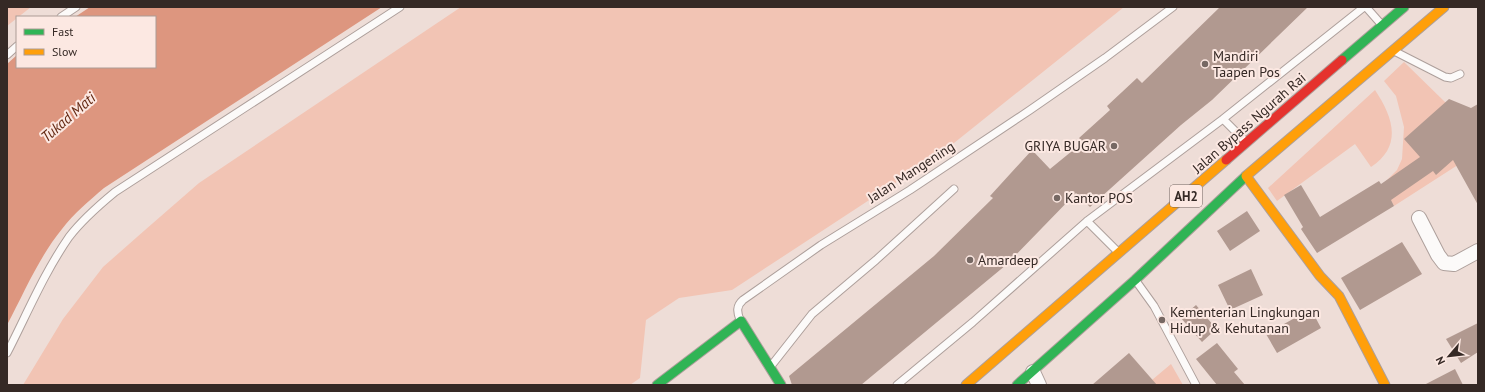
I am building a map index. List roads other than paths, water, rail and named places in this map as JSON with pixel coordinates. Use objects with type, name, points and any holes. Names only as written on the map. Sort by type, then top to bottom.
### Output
[{"type":"main road","name":"AH2","points":[[1017,385],[1135,280],[1246,176],[1444,7]]},
{"type":"main road","name":"Jalan Bypass Ngurah Rai","points":[[966,385],[1383,26],[1401,8]]},
{"type":"main road","points":[[1246,176],[1320,276],[1339,296],[1385,385]]},
{"type":"main road","points":[[657,385],[741,321],[781,385]]},
{"type":"street","points":[[1419,218],[1438,255],[1444,263],[1454,264],[1478,251]]},
{"type":"street","points":[[1033,372],[1039,385]]},
{"type":"lane","points":[[62,16],[76,7]]},
{"type":"lane","points":[[7,353],[50,267],[70,236],[92,212],[115,192],[400,7]]},
{"type":"lane","name":"Jalan Mangening","points":[[741,321],[738,305],[743,300],[821,246],[910,190],[1030,110],[1105,58],[1173,7]]},
{"type":"lane","points":[[897,385],[973,322],[1087,221],[1223,119],[1365,7],[1383,26]]},
{"type":"lane","points":[[7,55],[16,47]]},
{"type":"lane","points":[[1393,50],[1445,78],[1451,78],[1460,74]]},
{"type":"lane","points":[[1223,119],[1247,143]]},
{"type":"lane","points":[[770,368],[812,314],[876,260],[954,189]]},
{"type":"lane","points":[[1087,221],[1119,254]]},
{"type":"lane","points":[[1135,280],[1154,306],[1196,385]]},
{"type":"water","name":"Tukad Mati","points":[[90,7],[382,7],[104,188],[82,207],[67,223],[46,251],[7,325],[7,64],[16,56],[16,68],[156,68],[156,16],[76,16]]},
{"type":"place","name":"Mandiri Taapen Pos","points":[[1205,64]]},
{"type":"place","name":"GRIYA BUGAR","points":[[1114,146]]},
{"type":"place","name":"Kantor POS","points":[[1057,198]]},
{"type":"place","name":"Amardeep","points":[[970,260]]},
{"type":"place","name":"Kementerian Lingkungan Hidup & Kehutanan","points":[[1162,320]]}]
